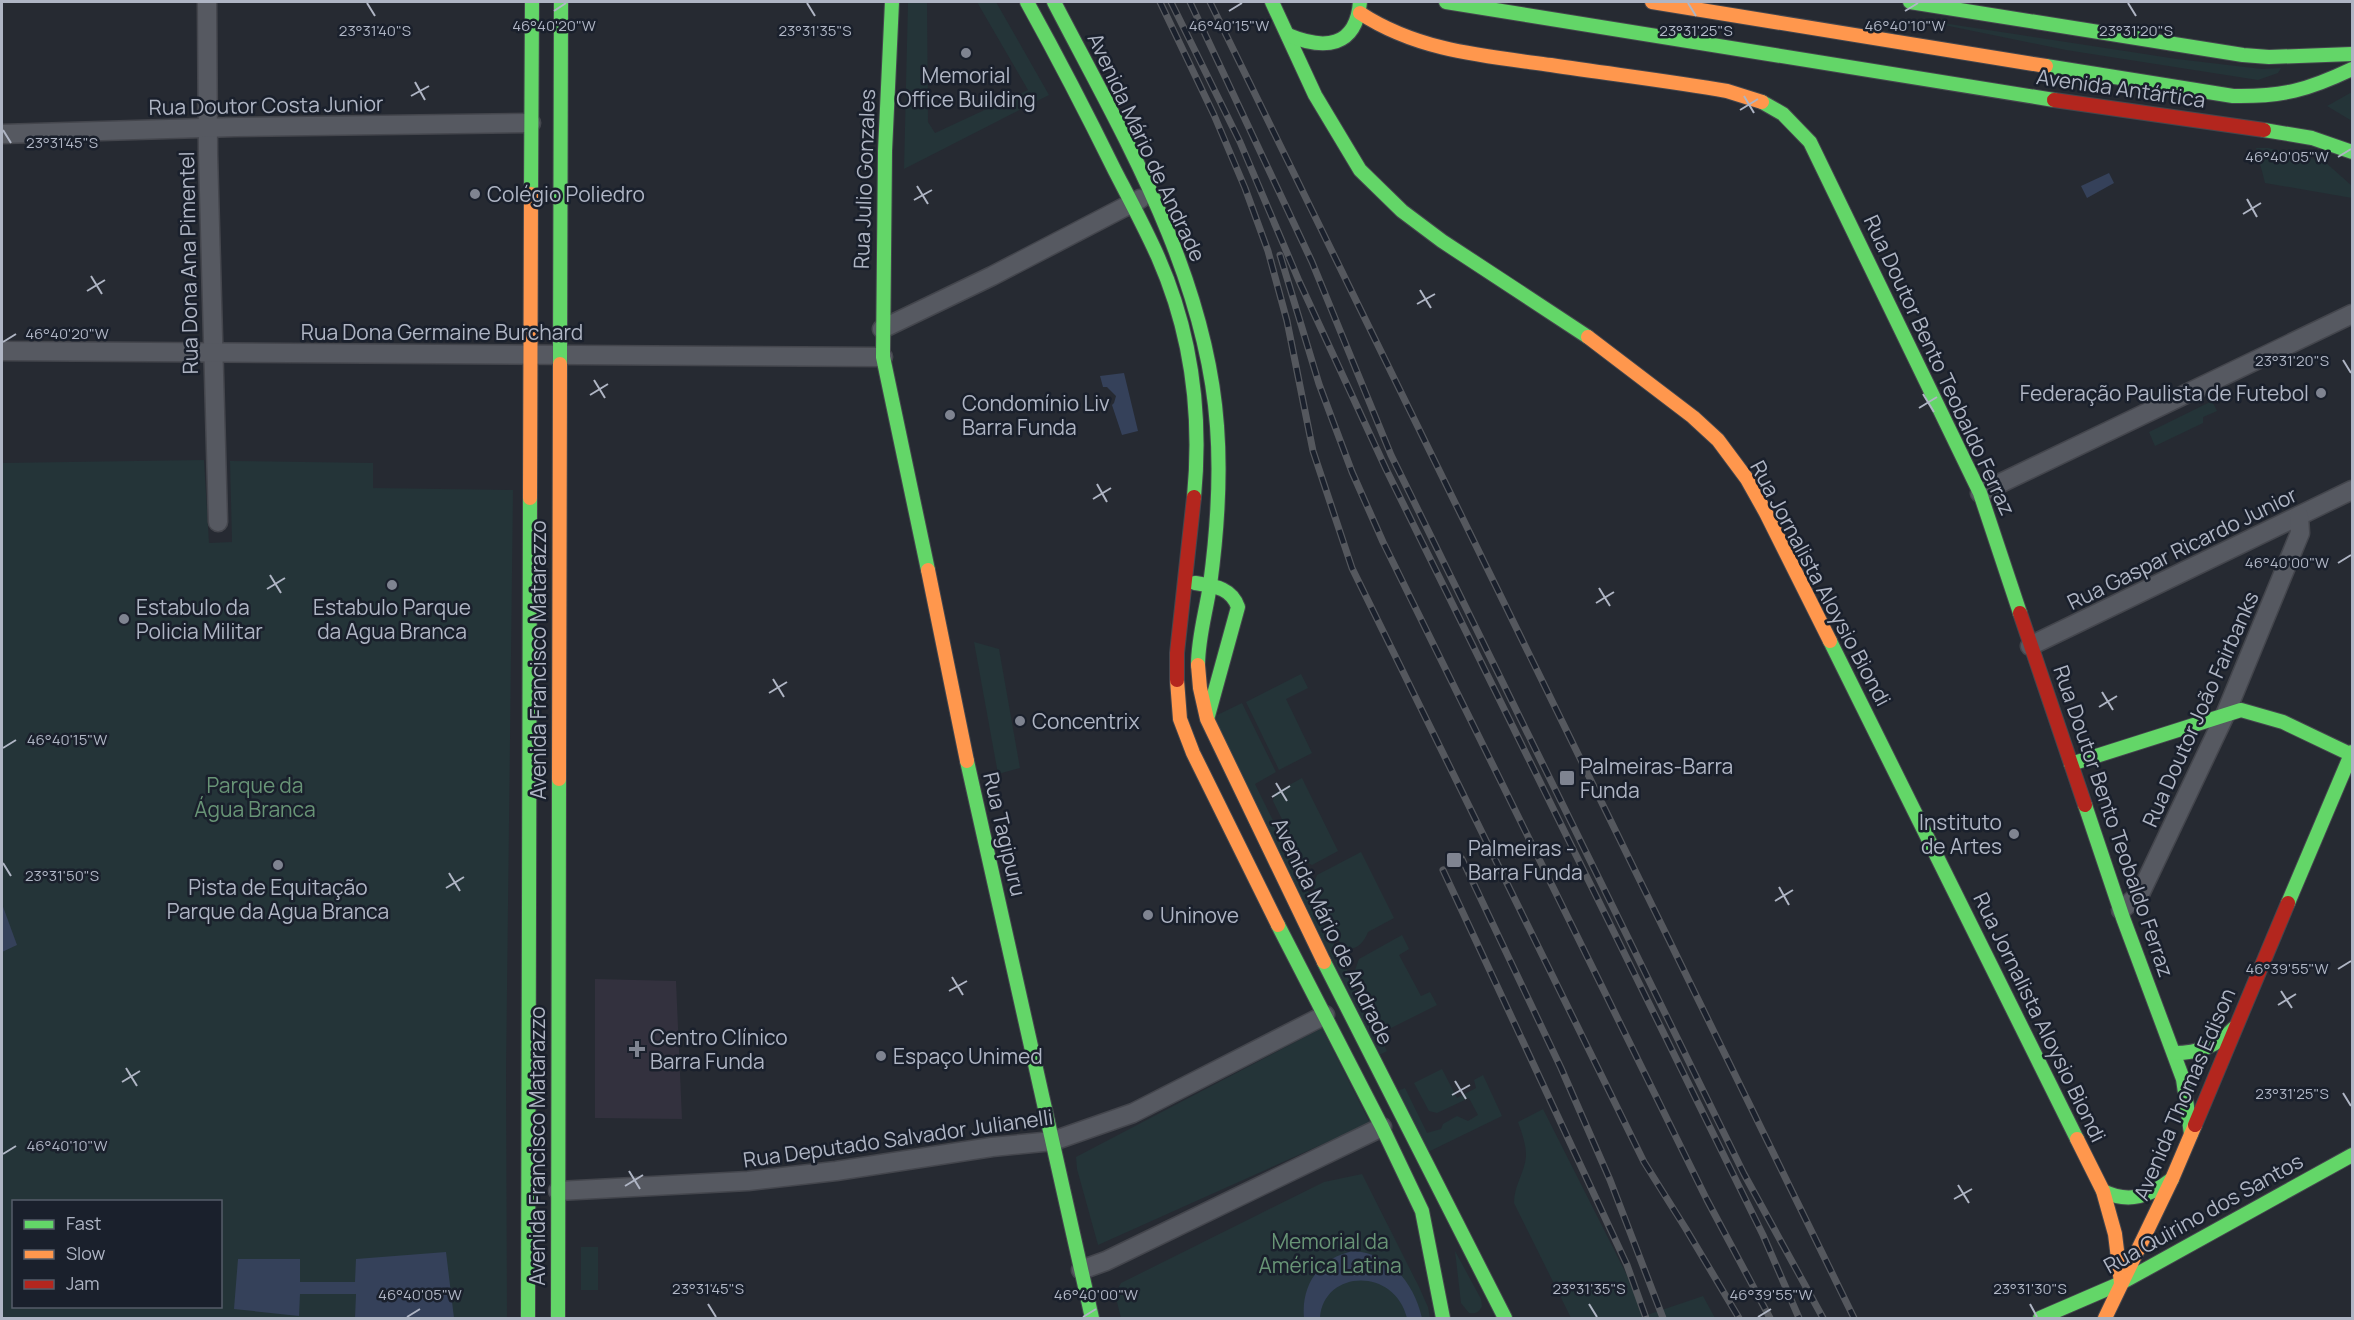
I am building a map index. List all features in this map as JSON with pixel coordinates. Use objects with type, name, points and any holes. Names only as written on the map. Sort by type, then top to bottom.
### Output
[{"type":"street","name":"Rua Dona Ana Pimentel","points":[[207,2],[218,522]]},
{"type":"street","name":"Avenida Francisco Matarazzo","points":[[528,1318],[532,2]]},
{"type":"street","name":"Avenida Francisco Matarazzo","points":[[558,1318],[561,2]]},
{"type":"street","name":"Rua Julio Gonzales","points":[[883,357],[885,151],[892,2]]},
{"type":"street","name":"Avenida Mário de Andrade","points":[[1027,2],[1076,90],[1158,257],[1176,304],[1186,340],[1197,406],[1198,454],[1178,653],[1177,693],[1180,719],[1193,753],[1382,1127],[1424,1216],[1443,1318]]},
{"type":"street","name":"Avenida Mário de Andrade","points":[[1054,2],[1150,194],[1183,273],[1200,326],[1215,392],[1217,511],[1210,586],[1198,656],[1200,689],[1207,719],[1356,1028],[1500,1317]]},
{"type":"street","name":"Rua Jornalista Aloysio Biondi","points":[[1272,2],[1315,95],[1359,170],[1402,210],[1434,235],[1595,342],[1693,417],[1718,440],[1747,479],[2103,1191],[2115,1234],[2121,1283]]},
{"type":"street","name":"Avenida Antártica","points":[[1446,2],[2095,107],[2280,132],[2312,138],[2352,152]]},
{"type":"street","name":"Avenida Antártica","points":[[1652,2],[1890,38],[2233,96],[2289,96],[2313,88],[2352,69]]},
{"type":"street","points":[[1910,2],[2243,55],[2269,57],[2352,54]]},
{"type":"street","points":[[1288,35],[1312,44],[1328,45],[1342,38],[1352,29],[1360,7]]},
{"type":"street","name":"Rua Doutor Bento Teobaldo Ferraz","points":[[1360,7],[1375,25],[1419,43],[1505,59],[1727,91],[1754,97],[1776,108],[1794,122],[1810,142],[1980,493],[2121,910],[2186,1089],[2191,1134]]},
{"type":"street","name":"Rua Doutor Costa Junior","points":[[2,134],[531,123]]},
{"type":"street","points":[[882,329],[992,276],[1150,194]]},
{"type":"street","points":[[1980,493],[2352,314]]},
{"type":"street","name":"Rua Dona Germaine Burchard","points":[[2,351],[883,357]]},
{"type":"street","name":"Rua Tagipuru","points":[[883,357],[982,831],[1092,1318]]},
{"type":"street","name":"Rua Gaspar Ricardo Junior","points":[[2030,646],[2352,490]]},
{"type":"street","name":"Rua Doutor João Fairbanks","points":[[2121,910],[2140,894],[2226,715],[2300,533],[2299,516]]},
{"type":"street","points":[[1185,581],[1225,589],[1232,593],[1238,607],[1207,719]]},
{"type":"street","points":[[2071,764],[2241,710],[2250,711],[2301,731],[2352,754]]},
{"type":"street","name":"Avenida Thomas Edison","points":[[2104,1318],[2172,1179],[2352,754]]},
{"type":"street","name":"Rua Deputado Salvador Julianelli","points":[[558,1191],[748,1181],[836,1171],[992,1147],[1053,1141],[1133,1113],[1325,1015]]},
{"type":"street","points":[[2174,1053],[2192,1054],[2206,1050],[2223,1040],[2238,1023]]},
{"type":"street","points":[[1081,1270],[1106,1261],[1382,1127]]},
{"type":"street","name":"Rua Quirino dos Santos","points":[[2040,1318],[2121,1283],[2352,1155]]},
{"type":"street","points":[[2103,1191],[2113,1197],[2138,1198],[2172,1179]]},
{"type":"shaded area","name":"Centro Clínico Barra Funda","points":[[595,979],[676,981],[682,1119],[595,1118]]},
{"type":"green space","points":[[908,2],[927,2],[928,122],[935,133],[1028,90],[977,2],[996,2],[1049,95],[904,169]]},
{"type":"green space","points":[[1944,25],[2177,59],[2262,69],[2281,68],[2278,73],[2258,80],[2066,50]]},
{"type":"green space","points":[[2352,92],[2352,121],[2327,106]]},
{"type":"green space","points":[[2256,148],[2268,148],[2324,161],[2352,186],[2352,198],[2265,183]]},
{"type":"green space","points":[[2212,401],[2217,411],[2203,417],[2203,423],[2155,446],[2149,432]]},
{"type":"green space","name":"Parque da Água Branca","points":[[204,460],[209,543],[232,542],[230,461],[373,463],[373,488],[513,490],[506,1073],[507,1318],[2,1318],[2,463]]},
{"type":"green space","points":[[974,642],[999,649],[1020,768],[998,774]]},
{"type":"green space","points":[[1301,674],[1308,688],[1286,699],[1312,753],[1279,770],[1246,702]]},
{"type":"green space","points":[[1242,703],[1276,772],[1255,784],[1387,1051],[1379,1055],[1213,717]]},
{"type":"green space","points":[[1302,778],[1338,851],[1312,865],[1302,860],[1273,801],[1275,793]]},
{"type":"green space","points":[[1361,852],[1394,918],[1368,932],[1359,945],[1343,949],[1313,886],[1317,875]]},
{"type":"green space","points":[[1402,935],[1409,949],[1399,955],[1421,996],[1430,992],[1437,1005],[1391,1028],[1379,1025],[1355,970],[1359,959]]},
{"type":"green space","points":[[1322,1028],[1370,1123],[1098,1245],[1077,1169],[1076,1157]]},
{"type":"green space","points":[[1442,1069],[1457,1098],[1476,1088],[1474,1080],[1483,1075],[1502,1116],[1428,1152],[1397,1091],[1405,1088],[1427,1133],[1441,1129],[1443,1124],[1457,1116],[1468,1121],[1478,1115],[1469,1098],[1437,1113],[1429,1111],[1414,1083]]},
{"type":"green space","points":[[1543,1109],[1647,1315],[1703,1296],[1715,1318],[1571,1318],[1514,1203],[1526,1156],[1525,1143],[1518,1122]]},
{"type":"green space","name":"Memorial da América Latina","points":[[1362,1174],[1419,1287],[1430,1318],[1121,1318],[1115,1294],[1121,1283],[1324,1182]]},
{"type":"green space","points":[[581,1247],[598,1247],[598,1290],[581,1290]]},
{"type":"green space","points":[[1455,1251],[1481,1299],[1482,1306],[1476,1313],[1469,1313],[1461,1303]]},
{"type":"water","points":[[2109,173],[2114,183],[2087,198],[2081,186]]},
{"type":"water","points":[[1124,373],[1138,431],[1122,435],[1112,405],[1116,396],[1107,387],[1103,387],[1100,376]]},
{"type":"water","points":[[2,904],[17,945],[2,952]]},
{"type":"water","points":[[1353,1251],[1379,1258],[1399,1272],[1413,1293],[1422,1318],[1407,1318],[1400,1301],[1388,1289],[1375,1282],[1360,1280],[1345,1283],[1333,1290],[1324,1302],[1320,1318],[1304,1318],[1306,1294],[1315,1274],[1331,1260]]},
{"type":"water","points":[[446,1252],[454,1318],[355,1318],[356,1294],[300,1294],[299,1316],[234,1309],[238,1259],[300,1259],[300,1282],[355,1282],[356,1259]]},
{"type":"railway","points":[[1160,2],[1214,115],[1245,188],[1268,251],[1287,321],[1313,451],[1352,568],[1644,1162],[1739,1318]]},
{"type":"railway","points":[[1171,2],[1240,142],[1299,281],[1386,469],[1763,1235],[1799,1318]]},
{"type":"railway","points":[[1190,2],[1312,262],[1391,455],[1744,1174],[1823,1318]]},
{"type":"railway","points":[[1210,2],[1854,1318]]},
{"type":"railway","points":[[1280,255],[1319,384],[1352,472],[1383,542],[1707,1200],[1770,1318]]},
{"type":"railway","points":[[1462,859],[1561,1068],[1610,1180],[1663,1318]]},
{"type":"railway","points":[[1443,870],[1627,1265],[1646,1318]]},
{"type":"traffic: fast","points":[[531,194],[532,2]]},
{"type":"traffic: fast","points":[[560,364],[561,2]]},
{"type":"traffic: fast","points":[[892,2],[885,151],[883,357],[928,570]]},
{"type":"traffic: fast","points":[[1027,2],[1143,225],[1170,286],[1192,374],[1197,435],[1194,497]]},
{"type":"traffic: fast","points":[[1054,2],[1133,154],[1157,206],[1179,260],[1197,314],[1210,369],[1217,426],[1218,506],[1198,665]]},
{"type":"traffic: fast","points":[[1272,2],[1315,95],[1360,170],[1402,211],[1442,241],[1588,337]]},
{"type":"traffic: fast","points":[[1288,35],[1314,43],[1326,43],[1345,37],[1352,29],[1360,2]]},
{"type":"traffic: fast","points":[[1446,2],[2054,100]]},
{"type":"traffic: fast","points":[[1910,2],[2243,55],[2269,57],[2352,54]]},
{"type":"traffic: fast","points":[[2046,66],[2233,96],[2294,91],[2352,69]]},
{"type":"traffic: fast","points":[[1762,102],[1783,114],[1810,142],[1980,493],[2020,613]]},
{"type":"traffic: fast","points":[[2264,130],[2312,138],[2352,152]]},
{"type":"traffic: fast","points":[[528,1318],[530,498]]},
{"type":"traffic: fast","points":[[1195,583],[1226,591],[1238,607],[1208,716]]},
{"type":"traffic: fast","points":[[1830,641],[2077,1139]]},
{"type":"traffic: fast","points":[[2071,764],[2241,710],[2283,722],[2352,755]]},
{"type":"traffic: fast","points":[[2288,903],[2352,752]]},
{"type":"traffic: fast","points":[[967,761],[1092,1318]]},
{"type":"traffic: fast","points":[[558,1318],[559,779]]},
{"type":"traffic: fast","points":[[2085,805],[2123,918],[2183,1079],[2191,1134]]},
{"type":"traffic: fast","points":[[1278,925],[1382,1127],[1422,1211],[1443,1318]]},
{"type":"traffic: fast","points":[[1324,962],[1505,1318]]},
{"type":"traffic: fast","points":[[2174,1053],[2192,1052],[2207,1047],[2221,1040],[2234,1028]]},
{"type":"traffic: fast","points":[[2040,1318],[2121,1283],[2352,1155]]},
{"type":"traffic: fast","points":[[2103,1191],[2122,1197],[2139,1196],[2156,1190],[2172,1179]]},
{"type":"traffic: slow","points":[[1652,2],[2046,66]]},
{"type":"traffic: slow","points":[[1360,13],[1405,36],[1452,50],[1727,91],[1762,102]]},
{"type":"traffic: slow","points":[[530,498],[531,194]]},
{"type":"traffic: slow","points":[[1588,337],[1693,417],[1718,440],[1747,479],[1766,513],[1830,641]]},
{"type":"traffic: slow","points":[[559,779],[560,364]]},
{"type":"traffic: slow","points":[[928,570],[967,761]]},
{"type":"traffic: slow","points":[[1198,665],[1200,688],[1207,719],[1324,962]]},
{"type":"traffic: slow","points":[[1177,680],[1180,719],[1193,753],[1278,925]]},
{"type":"traffic: slow","points":[[2105,1318],[2172,1179],[2195,1125]]},
{"type":"traffic: slow","points":[[2077,1139],[2103,1191],[2115,1234],[2121,1283]]},
{"type":"traffic: jam","points":[[2054,100],[2264,130]]},
{"type":"traffic: jam","points":[[1177,680],[1177,653],[1194,497]]},
{"type":"traffic: jam","points":[[2020,613],[2085,805]]},
{"type":"traffic: jam","points":[[2195,1125],[2288,903]]},
{"type":"place","name":"Memorial Office Building","points":[[966,53]]},
{"type":"place","name":"Colégio Poliedro","points":[[475,194]]},
{"type":"place","name":"Federação Paulista de Futebol","points":[[2321,393]]},
{"type":"place","name":"Condomínio Liv Barra Funda","points":[[950,415]]},
{"type":"place","name":"Estabulo Parque da Agua Branca","points":[[392,585]]},
{"type":"place","name":"Estabulo da Policia Militar","points":[[124,619]]},
{"type":"place","name":"Concentrix","points":[[1020,721]]},
{"type":"place","name":"Palmeiras-Barra Funda","points":[[1567,778]]},
{"type":"place","name":"Instituto de Artes","points":[[2014,834]]},
{"type":"place","name":"Palmeiras - Barra Funda","points":[[1454,860]]},
{"type":"place","name":"Pista de Equitação Parque da Agua Branca","points":[[278,865]]},
{"type":"place","name":"Uninove","points":[[1148,915]]},
{"type":"place","name":"Centro Clínico Barra Funda","points":[[637,1049]]},
{"type":"place","name":"Espaço Unimed","points":[[881,1056]]}]
